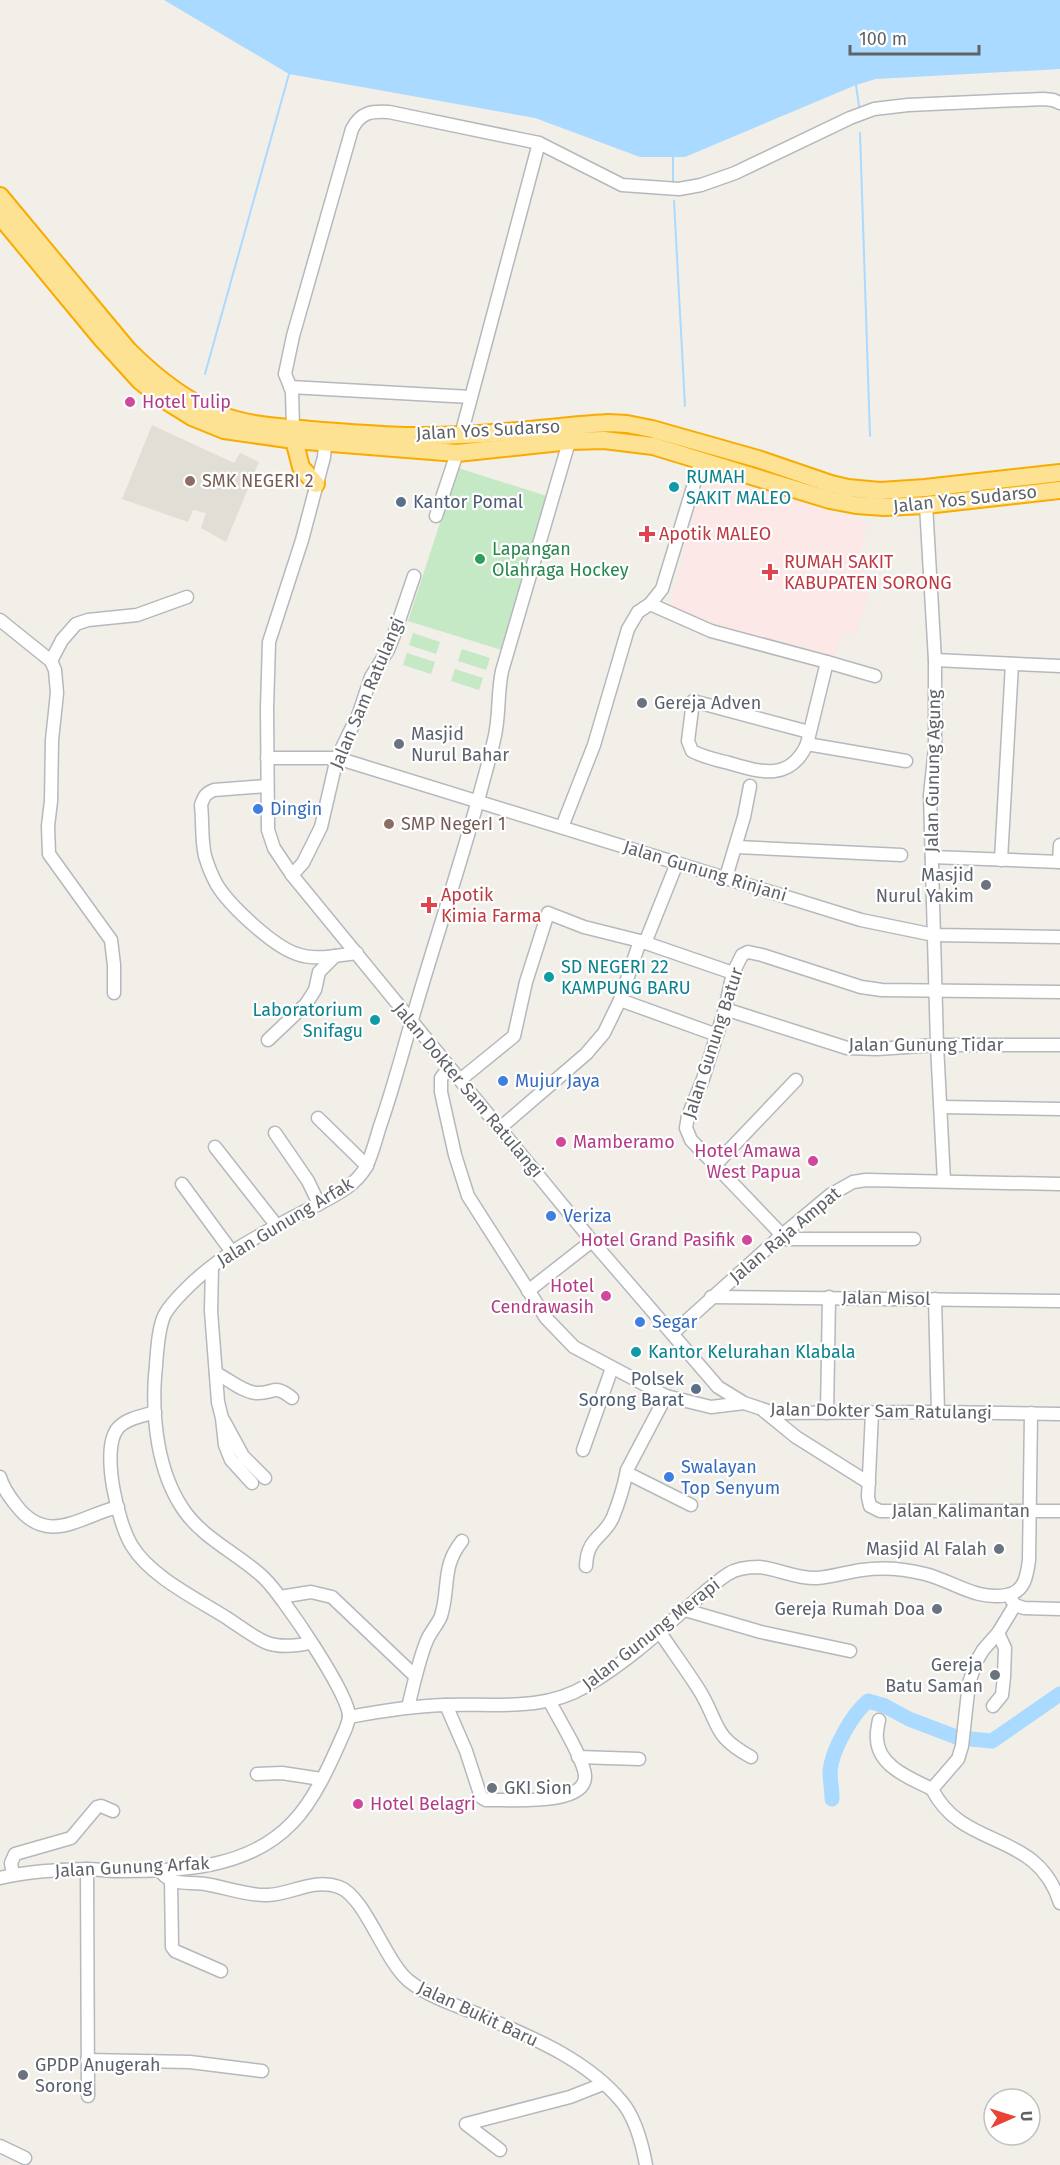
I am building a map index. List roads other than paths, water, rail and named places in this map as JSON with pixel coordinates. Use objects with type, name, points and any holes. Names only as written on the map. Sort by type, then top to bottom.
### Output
[{"type":"highway","name":"Jalan Yos Sudarso","points":[[0,196],[46,263],[127,368],[160,397],[192,417],[224,430],[326,437],[457,453],[572,433],[608,423],[627,424],[758,459],[830,492],[903,489],[1060,473]]},
{"type":"highway","name":"Jalan Yos Sudarso","points":[[0,216],[46,263]]},
{"type":"highway","name":"Jalan Yos Sudarso","points":[[326,437],[572,433],[653,446],[701,461],[884,507],[926,505],[1060,490]]},
{"type":"highway","points":[[293,434],[301,467],[316,484]]},
{"type":"street","points":[[293,434],[294,408],[285,374],[293,336],[352,129],[361,116],[368,112],[389,112],[539,143],[622,185],[679,189],[701,185],[735,173],[850,118],[874,109],[908,105],[1043,99],[1060,103]]},
{"type":"street","points":[[461,435],[539,143]]},
{"type":"street","points":[[290,387],[471,397]]},
{"type":"street","name":"Jalan Gunung Arfak","points":[[0,1878],[24,1872],[197,1867],[237,1859],[256,1851],[292,1823],[321,1779],[338,1746],[349,1716],[334,1680],[280,1597],[264,1578],[193,1522],[174,1494],[163,1468],[155,1412],[155,1378],[162,1323],[173,1302],[195,1280],[232,1252],[348,1187],[367,1166],[395,1082],[478,800],[495,737],[502,671],[572,433]]},
{"type":"street","name":"Jalan Dokter Sam Ratulangi","points":[[326,437],[324,457],[299,549],[269,642],[268,830],[274,848],[291,875],[592,1241],[673,1332],[718,1387],[744,1403],[763,1410],[792,1414],[938,1412],[1060,1414]]},
{"type":"street","points":[[436,516],[457,453]]},
{"type":"street","points":[[562,826],[594,745],[628,629],[638,612],[650,604],[662,589],[701,461]]},
{"type":"street","name":"Jalan Gunung Agung","points":[[926,505],[935,660],[935,748],[930,795],[937,1045],[944,1181]]},
{"type":"street","name":"Jalan Sam Ratulangi","points":[[291,875],[303,863],[321,827],[337,758],[359,713],[371,677],[391,642],[414,576]]},
{"type":"street","points":[[51,661],[62,640],[76,624],[88,620],[137,615],[187,597]]},
{"type":"street","points":[[650,604],[711,631],[875,676]]},
{"type":"street","points":[[0,620],[51,661],[55,670],[57,693],[52,740],[49,854],[111,940],[114,993]]},
{"type":"street","points":[[935,660],[1060,666]]},
{"type":"street","points":[[824,662],[808,738],[803,753],[791,763],[772,773],[696,754],[690,748],[688,741],[693,701],[808,738],[906,761]]},
{"type":"street","points":[[1001,860],[1011,664]]},
{"type":"street","name":"Jalan Gunung Rinjani","points":[[267,758],[337,758],[861,920],[934,935],[1060,937]]},
{"type":"street","points":[[267,786],[214,790],[203,798],[201,805],[202,834],[205,855],[218,886],[228,899],[278,944],[297,954],[314,958],[357,953]]},
{"type":"street","points":[[726,877],[736,847],[750,786]]},
{"type":"street","points":[[932,857],[1059,862],[1060,845]]},
{"type":"street","points":[[736,847],[901,855]]},
{"type":"street","points":[[500,1128],[553,1084],[604,1033],[677,863]]},
{"type":"street","points":[[460,1080],[514,1036],[526,982],[548,913],[584,927],[643,942],[733,973]]},
{"type":"street","name":"Jalan Gunung Batur","points":[[779,1237],[716,1164],[691,1140],[686,1128],[688,1116],[703,1079],[725,1009],[733,973],[740,958],[745,952],[752,953],[872,988],[895,991],[936,989]]},
{"type":"street","points":[[267,1040],[306,1004],[315,990],[319,972],[334,956]]},
{"type":"street","points":[[936,989],[1060,992]]},
{"type":"street","points":[[620,1000],[717,1035]]},
{"type":"street","name":"Jalan Gunung Tidar","points":[[725,1009],[847,1048],[1060,1045]]},
{"type":"street","points":[[449,1067],[441,1078],[441,1087],[447,1126],[468,1196],[546,1318],[574,1347],[666,1396],[711,1407],[744,1403]]},
{"type":"street","points":[[716,1164],[796,1080]]},
{"type":"street","points":[[941,1107],[1060,1109]]},
{"type":"street","points":[[318,1118],[367,1166]]},
{"type":"street","points":[[274,1133],[308,1181],[319,1204]]},
{"type":"street","points":[[215,1147],[277,1226]]},
{"type":"street","name":"Jalan Raja Ampat","points":[[673,1332],[779,1237],[830,1195],[853,1182],[866,1180],[1060,1184]]},
{"type":"street","points":[[182,1184],[232,1252]]},
{"type":"street","points":[[779,1237],[914,1239]]},
{"type":"street","points":[[528,1290],[592,1241]]},
{"type":"street","points":[[212,1267],[211,1311],[218,1402],[225,1445],[231,1460],[252,1483]]},
{"type":"street","name":"Jalan Misol","points":[[711,1297],[1060,1300]]},
{"type":"street","points":[[827,1413],[829,1298]]},
{"type":"street","points":[[935,1299],[938,1412]]},
{"type":"street","points":[[583,1450],[612,1368]]},
{"type":"street","points":[[216,1373],[254,1392],[273,1389],[284,1392],[292,1398]]},
{"type":"street","points":[[586,1566],[588,1549],[613,1517],[626,1483],[627,1473],[666,1396]]},
{"type":"street","points":[[763,1410],[796,1437],[868,1483],[872,1413]]},
{"type":"street","points":[[155,1412],[125,1422],[114,1433],[110,1461],[122,1525],[132,1547],[151,1567],[187,1594],[266,1642],[295,1646],[310,1643]]},
{"type":"street","points":[[932,1789],[958,1759],[962,1746],[966,1698],[973,1672],[983,1650],[998,1632],[1012,1600],[1027,1578],[1031,1413]]},
{"type":"street","points":[[222,1418],[243,1456],[265,1478]]},
{"type":"street","points":[[627,1473],[691,1505]]},
{"type":"street","points":[[0,1477],[7,1494],[21,1512],[33,1522],[46,1527],[69,1524],[103,1510],[118,1507]]},
{"type":"street","name":"Jalan Kalimantan","points":[[868,1483],[868,1502],[870,1506],[880,1511],[1060,1511]]},
{"type":"street","points":[[408,1707],[415,1676],[428,1638],[441,1617],[449,1562],[462,1541]]},
{"type":"street","name":"Jalan Gunung Merapi","points":[[349,1716],[408,1707],[550,1702],[572,1694],[589,1684],[659,1631],[728,1574],[748,1568],[779,1571],[805,1578],[834,1576],[861,1570],[909,1570],[928,1574],[978,1594],[1012,1600],[1024,1608],[1060,1609]]},
{"type":"street","points":[[280,1597],[311,1592],[332,1597],[415,1676]]},
{"type":"street","points":[[685,1610],[760,1632],[850,1650]]},
{"type":"street","points":[[659,1631],[702,1695],[715,1724],[726,1741],[733,1748],[751,1757]]},
{"type":"street","points":[[993,1706],[1002,1695],[1004,1677],[1005,1648],[998,1632]]},
{"type":"street","points":[[446,1705],[466,1751],[481,1797],[486,1800],[549,1800],[575,1792],[582,1787],[586,1779],[578,1756],[550,1702]]},
{"type":"street","points":[[879,1720],[876,1737],[878,1746],[892,1767],[932,1789],[942,1806],[969,1828],[1023,1853],[1036,1862],[1056,1890],[1060,1903]]},
{"type":"street","points":[[578,1756],[639,1759]]},
{"type":"street","points":[[257,1774],[282,1773],[321,1779]]},
{"type":"street","points":[[13,1875],[11,1863],[15,1854],[71,1838],[97,1807],[113,1811]]},
{"type":"street","points":[[87,1869],[88,2096]]},
{"type":"street","points":[[159,1869],[171,1879],[172,1947],[175,1951],[221,1971]]},
{"type":"street","name":"Jalan Bukit Baru","points":[[171,1879],[267,1895],[306,1886],[328,1884],[343,1888],[369,1919],[395,1965],[408,1980],[436,1997],[498,2023],[572,2059],[603,2084],[623,2103],[633,2120],[641,2140],[646,2165]]},
{"type":"street","points":[[87,2060],[190,2062],[262,2071]]},
{"type":"street","points":[[500,2150],[466,2124],[570,2097],[603,2084]]},
{"type":"street","points":[[0,2146],[25,2158]]},
{"type":"water","points":[[164,0],[1060,0],[1060,69],[876,79],[856,85],[685,157],[640,157],[535,118],[289,74]]},
{"type":"waterway","points":[[205,374],[289,74]]},
{"type":"waterway","points":[[856,85],[859,106]]},
{"type":"waterway","points":[[860,133],[870,436]]},
{"type":"waterway","points":[[673,157],[673,181]]},
{"type":"waterway","points":[[674,201],[685,406]]},
{"type":"waterway","points":[[832,1799],[830,1771],[835,1753],[849,1723],[868,1701],[959,1738],[992,1741],[1060,1694]]},
{"type":"place","name":"Hotel Tulip","points":[[130,402]]},
{"type":"place","name":"SMK NEGERI 2","points":[[190,481]]},
{"type":"place","name":"RUMAH SAKIT MALEO","points":[[674,487]]},
{"type":"place","name":"Kantor Pomal","points":[[401,502]]},
{"type":"place","name":"Apotik MALEO","points":[[647,534]]},
{"type":"place","name":"Lapangan Olahraga Hockey","points":[[480,559]]},
{"type":"place","name":"RUMAH SAKIT KABUPATEN SORONG","points":[[770,572]]},
{"type":"place","name":"Gereja Adven","points":[[642,703]]},
{"type":"place","name":"Masjid Nurul Bahar","points":[[399,744]]},
{"type":"place","name":"Dingin","points":[[258,809]]},
{"type":"place","name":"SMP NegerI 1","points":[[389,824]]},
{"type":"place","name":"Masjid Nurul Yakim","points":[[986,885]]},
{"type":"place","name":"Apotik Kimia Farma","points":[[429,905]]},
{"type":"place","name":"SD NEGERI 22 KAMPUNG BARU","points":[[549,977]]},
{"type":"place","name":"Laboratorium Snifagu","points":[[375,1020]]},
{"type":"place","name":"Mujur Jaya","points":[[503,1081]]},
{"type":"place","name":"Mamberamo","points":[[561,1142]]},
{"type":"place","name":"Hotel Amawa West Papua","points":[[813,1161]]},
{"type":"place","name":"Veriza","points":[[551,1216]]},
{"type":"place","name":"Hotel Grand Pasifik","points":[[747,1240]]},
{"type":"place","name":"Hotel Cendrawasih","points":[[606,1296]]},
{"type":"place","name":"Segar","points":[[640,1322]]},
{"type":"place","name":"Kantor Kelurahan Klabala","points":[[636,1352]]},
{"type":"place","name":"Polsek Sorong Barat","points":[[696,1389]]},
{"type":"place","name":"Swalayan Top Senyum","points":[[669,1477]]},
{"type":"place","name":"Masjid Al Falah","points":[[999,1549]]},
{"type":"place","name":"Gereja Rumah Doa","points":[[937,1609]]},
{"type":"place","name":"Gereja Batu Saman","points":[[995,1675]]},
{"type":"place","name":"GKI Sion","points":[[492,1788]]},
{"type":"place","name":"Hotel Belagri","points":[[358,1804]]},
{"type":"place","name":"GPDP Anugerah Sorong","points":[[23,2075]]}]
